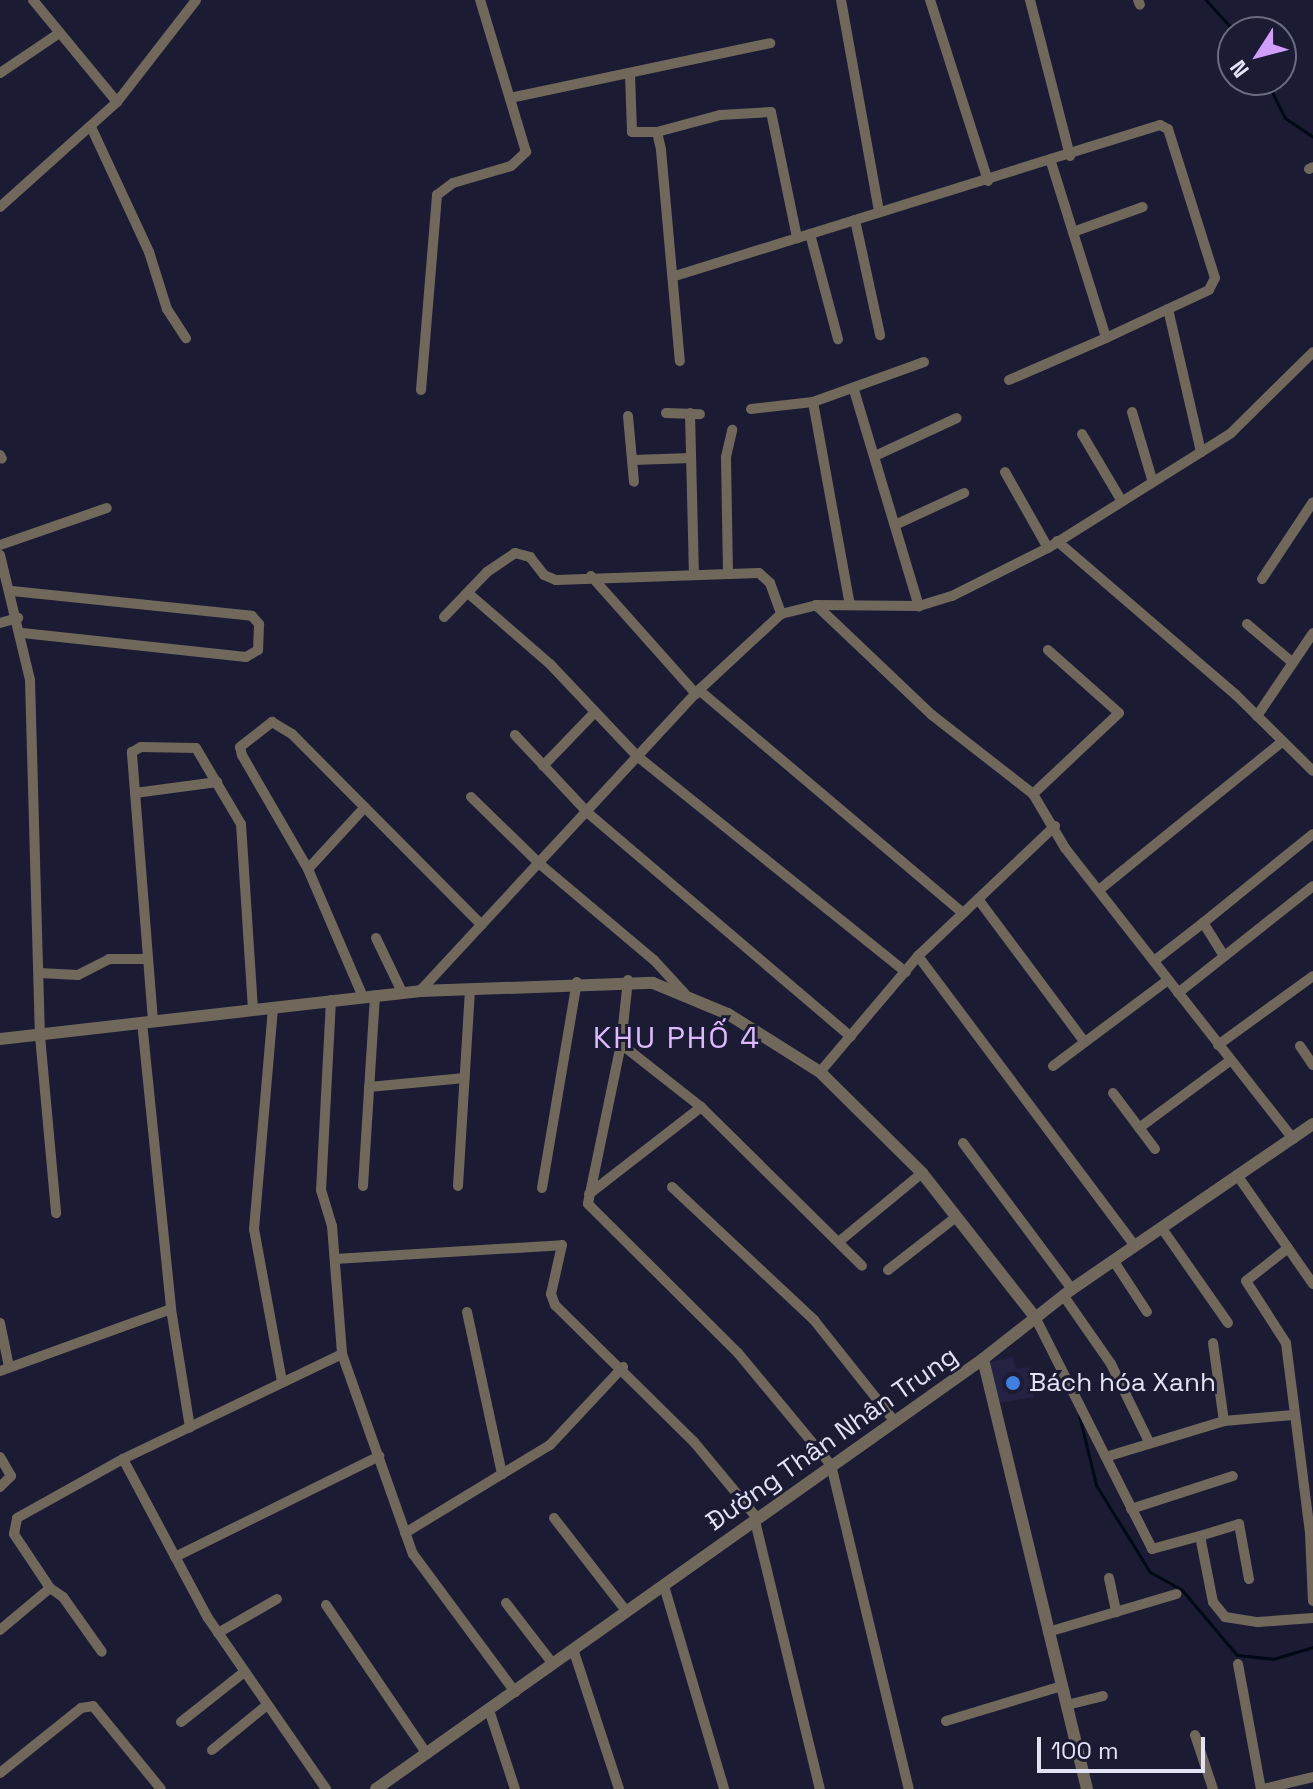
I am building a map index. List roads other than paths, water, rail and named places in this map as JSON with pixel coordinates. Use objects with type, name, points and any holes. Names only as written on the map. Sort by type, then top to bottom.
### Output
[{"type":"street","points":[[33,0],[117,102]]},
{"type":"street","points":[[0,207],[92,129],[117,102],[196,0]]},
{"type":"street","points":[[421,390],[437,195],[522,157],[526,146],[480,0]]},
{"type":"street","points":[[841,0],[879,212]]},
{"type":"street","points":[[930,0],[988,181]]},
{"type":"street","points":[[1030,0],[1070,156]]},
{"type":"street","points":[[0,73],[58,34]]},
{"type":"street","points":[[510,98],[770,43]]},
{"type":"street","points":[[630,74],[632,132],[657,132],[720,115],[771,112],[797,238]]},
{"type":"street","points":[[675,276],[1051,162],[1160,125],[1168,129],[1215,278],[1209,290],[1009,380]]},
{"type":"street","points":[[92,129],[149,252],[167,309],[186,338]]},
{"type":"street","points":[[657,132],[675,276],[680,361]]},
{"type":"street","points":[[1051,162],[1106,338]]},
{"type":"street","points":[[1073,232],[1143,207]]},
{"type":"street","points":[[855,220],[880,335]]},
{"type":"street","points":[[810,234],[838,339]]},
{"type":"street","points":[[1168,309],[1201,452]]},
{"type":"street","points":[[420,991],[541,865],[698,692],[781,614],[816,605],[919,606],[952,596],[1052,544],[1152,479],[1201,452],[1252,416],[1313,352]]},
{"type":"street","points":[[751,409],[813,402],[854,390],[924,362]]},
{"type":"street","points":[[854,390],[897,524],[919,606]]},
{"type":"street","points":[[813,402],[850,605]]},
{"type":"street","points":[[1132,412],[1152,479]]},
{"type":"street","points":[[666,413],[695,413],[691,458],[694,574]]},
{"type":"street","points":[[628,416],[634,482]]},
{"type":"street","points":[[875,456],[957,418]]},
{"type":"street","points":[[728,573],[726,457],[732,430]]},
{"type":"street","points":[[1082,434],[1121,500]]},
{"type":"street","points":[[633,460],[691,458]]},
{"type":"street","points":[[1005,472],[1052,544],[1257,716],[1313,771]]},
{"type":"street","points":[[897,524],[964,493]]},
{"type":"street","points":[[1262,579],[1313,502]]},
{"type":"street","points":[[0,545],[107,508]]},
{"type":"street","points":[[444,617],[515,553],[530,557],[549,579],[728,573],[766,577],[781,614]]},
{"type":"street","points":[[0,556],[22,633],[32,716],[40,1036],[56,1213]]},
{"type":"street","points":[[591,576],[698,692],[963,913]]},
{"type":"street","points":[[12,591],[252,616],[259,624],[258,650],[246,657],[22,633]]},
{"type":"street","points":[[468,593],[550,664],[637,756],[906,972]]},
{"type":"street","points":[[816,605],[932,715],[1033,794],[1099,890],[1293,1139]]},
{"type":"street","points":[[0,623],[18,618]]},
{"type":"street","points":[[1247,624],[1293,663]]},
{"type":"street","points":[[1257,716],[1313,633]]},
{"type":"street","points":[[1033,794],[1119,713],[1048,650]]},
{"type":"street","points":[[543,766],[595,712]]},
{"type":"street","points":[[363,1186],[369,1087],[369,996],[308,869],[240,747],[272,722],[280,722],[482,925]]},
{"type":"street","points":[[515,735],[588,813],[851,1037]]},
{"type":"street","points":[[1099,890],[1282,742]]},
{"type":"street","points":[[190,1427],[171,1309],[147,1022],[148,959],[132,752],[141,747],[188,744],[217,782],[243,834],[253,1010]]},
{"type":"street","points":[[135,793],[217,782]]},
{"type":"street","points":[[471,797],[541,865],[654,960],[685,994]]},
{"type":"street","points":[[308,869],[365,807]]},
{"type":"street","points":[[820,1072],[918,956],[1055,826]]},
{"type":"street","points":[[1154,961],[1313,834]]},
{"type":"street","points":[[1178,993],[1313,886]]},
{"type":"street","points":[[978,899],[1084,1041]]},
{"type":"street","points":[[1203,923],[1224,956]]},
{"type":"street","points":[[376,938],[402,992]]},
{"type":"street","points":[[918,956],[1134,1245]]},
{"type":"street","points":[[39,973],[78,975],[109,959],[148,959]]},
{"type":"street","points":[[1218,1045],[1313,976]]},
{"type":"street","points":[[628,980],[621,1044],[589,1194],[591,1211],[738,1353],[831,1465],[909,1789]]},
{"type":"street","points":[[0,1039],[402,992],[628,980],[685,994],[728,1014],[820,1072],[922,1173],[1035,1317],[1109,1456],[1131,1509],[1154,1551],[1239,1524],[1249,1579]]},
{"type":"street","points":[[1053,1066],[1168,980]]},
{"type":"street","points":[[542,1188],[577,982]]},
{"type":"street","points":[[458,1186],[470,989]]},
{"type":"street","points":[[331,1000],[321,1190],[332,1226],[342,1354],[413,1554],[515,1692]]},
{"type":"street","points":[[273,1008],[254,1229],[282,1382]]},
{"type":"street","points":[[621,1044],[701,1107],[841,1240],[862,1266]]},
{"type":"street","points":[[1300,1046],[1313,1065]]},
{"type":"street","points":[[1139,1128],[1231,1060]]},
{"type":"street","points":[[369,1087],[465,1078]]},
{"type":"street","points":[[1113,1093],[1155,1149]]},
{"type":"street","points":[[589,1194],[701,1107]]},
{"type":"street","name":"Đường Thân Nhân Trung","points":[[376,1789],[983,1359],[1067,1292],[1313,1124]]},
{"type":"street","points":[[963,1143],[1067,1292],[1111,1364],[1148,1440]]},
{"type":"street","points":[[841,1240],[922,1173]]},
{"type":"street","points":[[1237,1175],[1313,1284]]},
{"type":"street","points":[[672,1187],[814,1320],[895,1422]]},
{"type":"street","points":[[888,1270],[956,1217]]},
{"type":"street","points":[[1161,1227],[1228,1323]]},
{"type":"street","points":[[335,1259],[559,1244],[564,1256],[552,1288],[555,1305],[623,1367],[757,1520],[820,1789]]},
{"type":"street","points":[[1288,1248],[1246,1281],[1286,1343],[1313,1601]]},
{"type":"street","points":[[1113,1260],[1147,1312]]},
{"type":"street","points":[[0,1323],[4,1369],[171,1309]]},
{"type":"street","points":[[467,1312],[502,1474]]},
{"type":"street","points":[[1213,1343],[1224,1421]]},
{"type":"street","points":[[102,1652],[63,1597],[50,1588],[18,1543],[13,1523],[123,1459],[342,1354]]},
{"type":"street","points":[[983,1359],[1087,1789]]},
{"type":"street","points":[[405,1533],[550,1445],[623,1367]]},
{"type":"street","points":[[1109,1456],[1148,1440],[1224,1421],[1293,1415]]},
{"type":"street","points":[[175,1557],[379,1456]]},
{"type":"street","points":[[0,1457],[11,1476],[0,1487]]},
{"type":"street","points":[[123,1459],[218,1633],[326,1789]]},
{"type":"street","points":[[1131,1509],[1233,1476]]},
{"type":"street","points":[[554,1518],[627,1612]]},
{"type":"street","points":[[1200,1536],[1220,1614],[1258,1622],[1313,1618]]},
{"type":"street","points":[[1109,1578],[1116,1612]]},
{"type":"street","points":[[664,1586],[724,1789]]},
{"type":"street","points":[[0,1630],[50,1588]]},
{"type":"street","points":[[1048,1632],[1176,1594]]},
{"type":"street","points":[[218,1633],[277,1599]]},
{"type":"street","points":[[506,1603],[553,1664]]},
{"type":"street","points":[[326,1605],[427,1754]]},
{"type":"street","points":[[573,1649],[619,1789]]},
{"type":"street","points":[[1238,1664],[1262,1789],[1313,1777]]},
{"type":"street","points":[[181,1722],[243,1673]]},
{"type":"street","points":[[946,1721],[1062,1686]]},
{"type":"street","points":[[1067,1705],[1103,1696]]},
{"type":"street","points":[[212,1750],[267,1705]]},
{"type":"street","points":[[0,1773],[81,1708],[93,1706],[161,1789]]},
{"type":"street","points":[[489,1710],[515,1789]]},
{"type":"street","points":[[1195,1735],[1213,1789]]},
{"type":"waterway","points":[[1206,0],[1220,16]]},
{"type":"waterway","points":[[1274,96],[1285,118],[1313,137]]},
{"type":"waterway","points":[[1079,1415],[1096,1485],[1150,1572],[1182,1590],[1237,1655],[1273,1659],[1313,1647]]},
{"type":"place","name":"Bách hóa Xanh","points":[[1013,1383]]},
{"type":"district","name":"KHU PHỐ 4","points":[[677,1038]]}]
